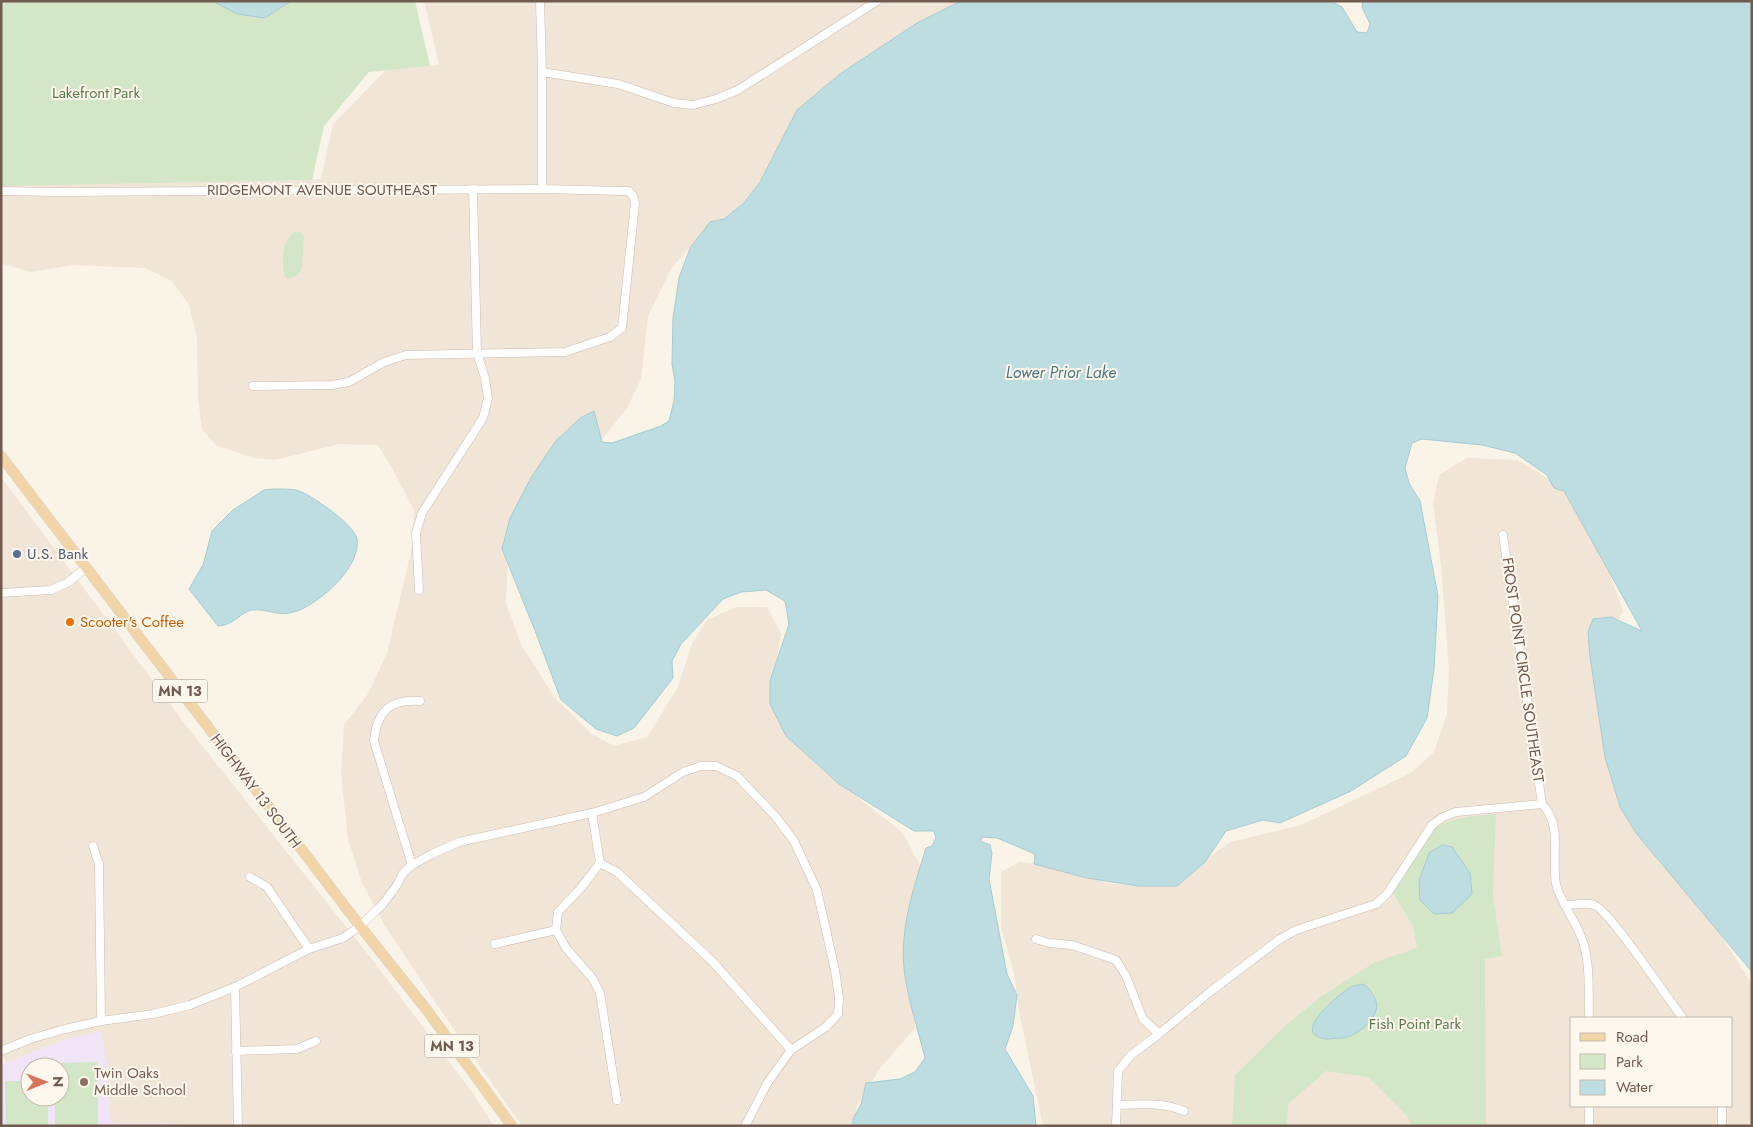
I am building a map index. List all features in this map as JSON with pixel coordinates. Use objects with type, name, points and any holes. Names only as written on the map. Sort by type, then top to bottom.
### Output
[{"type":"main road","name":"HIGHWAY 13 SOUTH","points":[[1,456],[360,926],[426,1009],[512,1126]]},
{"type":"street","points":[[540,1],[542,189]]},
{"type":"street","points":[[542,72],[618,84],[674,103],[693,105],[716,99],[738,90],[877,1]]},
{"type":"street","points":[[419,590],[416,533],[422,513],[483,418],[488,398],[485,378],[477,353],[473,189]]},
{"type":"street","name":"RIDGEMONT AVENUE SOUTHEAST","points":[[1,191],[542,189],[629,192],[635,202],[622,328],[610,337],[565,352],[477,353]]},
{"type":"street","points":[[252,386],[332,385],[349,382],[384,362],[406,355],[477,353]]},
{"type":"street","name":"FROST POINT CIRCLE SOUTHEAST","points":[[1503,535],[1542,804]]},
{"type":"street","points":[[1,592],[51,590],[67,583],[86,568]]},
{"type":"street","points":[[412,865],[374,741],[376,725],[384,711],[397,702],[407,700],[420,701]]},
{"type":"street","points":[[1,1051],[56,1031],[101,1021],[153,1014],[190,1005],[235,987],[309,949],[343,938],[360,926],[382,904],[397,885],[403,873],[412,865],[458,842],[592,813],[644,797],[683,772],[701,766],[716,766],[737,776],[776,817],[794,841],[817,890],[839,998],[838,1014],[826,1028],[791,1050],[768,1082],[746,1126]]},
{"type":"street","points":[[1116,1126],[1118,1070],[1131,1055],[1280,939],[1296,930],[1376,904],[1388,894],[1432,825],[1443,817],[1456,812],[1542,804],[1549,811],[1554,822],[1556,882],[1582,938],[1588,962],[1589,1017]]},
{"type":"street","points":[[592,813],[600,863],[580,889],[558,912],[556,930],[566,948],[593,979],[600,993],[617,1100]]},
{"type":"street","points":[[93,846],[99,864],[101,1021]]},
{"type":"street","points":[[600,863],[616,872],[713,962],[791,1050]]},
{"type":"street","points":[[250,877],[267,887],[309,949]]},
{"type":"street","points":[[1566,905],[1593,904],[1603,910],[1682,1017]]},
{"type":"street","points":[[495,944],[556,930]]},
{"type":"street","points":[[1036,938],[1049,943],[1072,945],[1116,960],[1126,976],[1143,1019],[1159,1034]]},
{"type":"street","points":[[235,987],[238,1126]]},
{"type":"street","points":[[236,1051],[297,1049],[316,1042]]},
{"type":"street","points":[[1116,1104],[1161,1104],[1173,1106],[1184,1111]]},
{"type":"street","points":[[1589,1107],[1589,1126]]},
{"type":"street","points":[[1722,1107],[1722,1126]]},
{"type":"shaded area","points":[[424,1],[965,1],[772,161],[745,209],[696,240],[671,269],[648,316],[641,379],[627,408],[508,556],[506,604],[522,646],[554,697],[592,734],[614,746],[647,737],[677,689],[692,644],[707,620],[736,607],[767,607],[781,633],[775,672],[784,730],[812,761],[902,832],[920,865],[913,908],[911,999],[915,1028],[881,1067],[857,1105],[853,1126],[522,1126],[441,1011],[385,926],[362,883],[348,839],[341,774],[344,725],[368,694],[387,653],[411,552],[414,510],[392,468],[378,445],[339,444],[275,460],[255,458],[217,446],[202,430],[198,397],[197,337],[189,305],[172,281],[145,268],[72,265],[30,272],[1,263],[1,184],[321,179],[333,124],[386,70],[439,65]]},
{"type":"shaded area","points":[[1467,458],[1517,460],[1561,486],[1588,514],[1623,611],[1607,643],[1611,736],[1622,812],[1662,858],[1715,926],[1752,984],[1752,1126],[1043,1126],[1019,1011],[1014,973],[1001,927],[1001,872],[1019,862],[1072,869],[1107,883],[1138,886],[1173,883],[1230,842],[1301,825],[1411,773],[1434,752],[1447,714],[1449,669],[1441,565],[1433,504],[1439,475]]},
{"type":"shaded area","points":[[1,477],[184,723],[371,958],[469,1088],[494,1126],[181,1126],[181,1124],[111,1123],[66,1039],[6,1063],[1,1052]]},
{"type":"shaded area","name":"Twin Oaks Middle School","points":[[101,1031],[107,1065],[111,1123],[181,1124],[181,1126],[1,1126],[1,1065],[20,1057],[20,1107],[70,1107],[70,1057],[21,1057],[66,1039]]},
{"type":"green space","name":"Lakefront Park","points":[[1,1],[415,1],[430,66],[369,72],[324,126],[312,180],[1,186]]},
{"type":"green space","points":[[295,232],[300,232],[304,237],[302,269],[298,275],[290,279],[285,277],[283,252],[287,240]]},
{"type":"green space","name":"Fish Point Park","points":[[1496,814],[1493,896],[1502,956],[1485,959],[1486,1126],[1412,1126],[1407,1116],[1368,1077],[1326,1071],[1288,1104],[1287,1126],[1232,1126],[1235,1075],[1285,1026],[1319,998],[1375,962],[1417,948],[1413,926],[1393,893],[1434,829],[1457,819]]},
{"type":"green space","points":[[97,1062],[98,1126],[55,1126],[55,1107],[70,1107],[70,1063]]},
{"type":"green space","points":[[5,1081],[20,1081],[20,1107],[48,1107],[48,1126],[6,1126]]},
{"type":"water","points":[[213,1],[291,1],[265,18],[237,14]]},
{"type":"water","name":"Lower Prior Lake","points":[[961,1],[1330,1],[1342,7],[1357,32],[1367,33],[1370,24],[1362,7],[1363,1],[1752,1],[1752,972],[1636,833],[1620,807],[1605,757],[1588,632],[1593,619],[1611,617],[1642,631],[1564,491],[1554,488],[1547,475],[1515,453],[1482,445],[1422,439],[1412,443],[1405,468],[1409,483],[1420,501],[1438,596],[1434,669],[1427,718],[1406,756],[1351,791],[1280,823],[1263,820],[1226,831],[1205,862],[1177,886],[1138,886],[1087,878],[1034,864],[1035,854],[997,838],[982,837],[980,841],[990,845],[992,853],[989,879],[1007,974],[1017,995],[1013,1026],[1005,1049],[1033,1096],[1036,1126],[853,1126],[853,1119],[861,1104],[866,1083],[900,1079],[915,1072],[925,1058],[908,991],[903,953],[909,907],[926,848],[932,846],[936,838],[934,831],[914,831],[839,784],[786,736],[770,704],[770,681],[789,624],[785,601],[766,590],[741,592],[723,599],[681,644],[672,661],[673,678],[634,728],[617,736],[596,729],[561,700],[502,549],[510,518],[532,476],[555,442],[580,418],[594,411],[602,442],[612,443],[661,426],[669,421],[674,401],[675,381],[672,364],[673,318],[679,278],[690,248],[710,222],[724,219],[744,203],[760,182],[797,110],[840,74],[917,23]]},
{"type":"water","points":[[264,490],[302,492],[340,518],[357,539],[357,550],[353,561],[338,582],[328,592],[297,611],[284,614],[252,610],[229,623],[218,626],[189,589],[203,565],[212,531],[233,510]]},
{"type":"water","points":[[1442,845],[1452,847],[1470,873],[1472,894],[1452,913],[1434,914],[1420,900],[1419,881],[1429,853]]},
{"type":"water","points":[[1363,984],[1370,990],[1377,1007],[1367,1025],[1345,1038],[1327,1039],[1317,1036],[1313,1032],[1313,1025],[1331,1002],[1352,986]]},
{"type":"place","name":"U.S. Bank","points":[[17,554]]},
{"type":"place","name":"Scooter's Coffee","points":[[70,622]]},
{"type":"place","name":"Twin Oaks Middle School","points":[[84,1082]]}]
